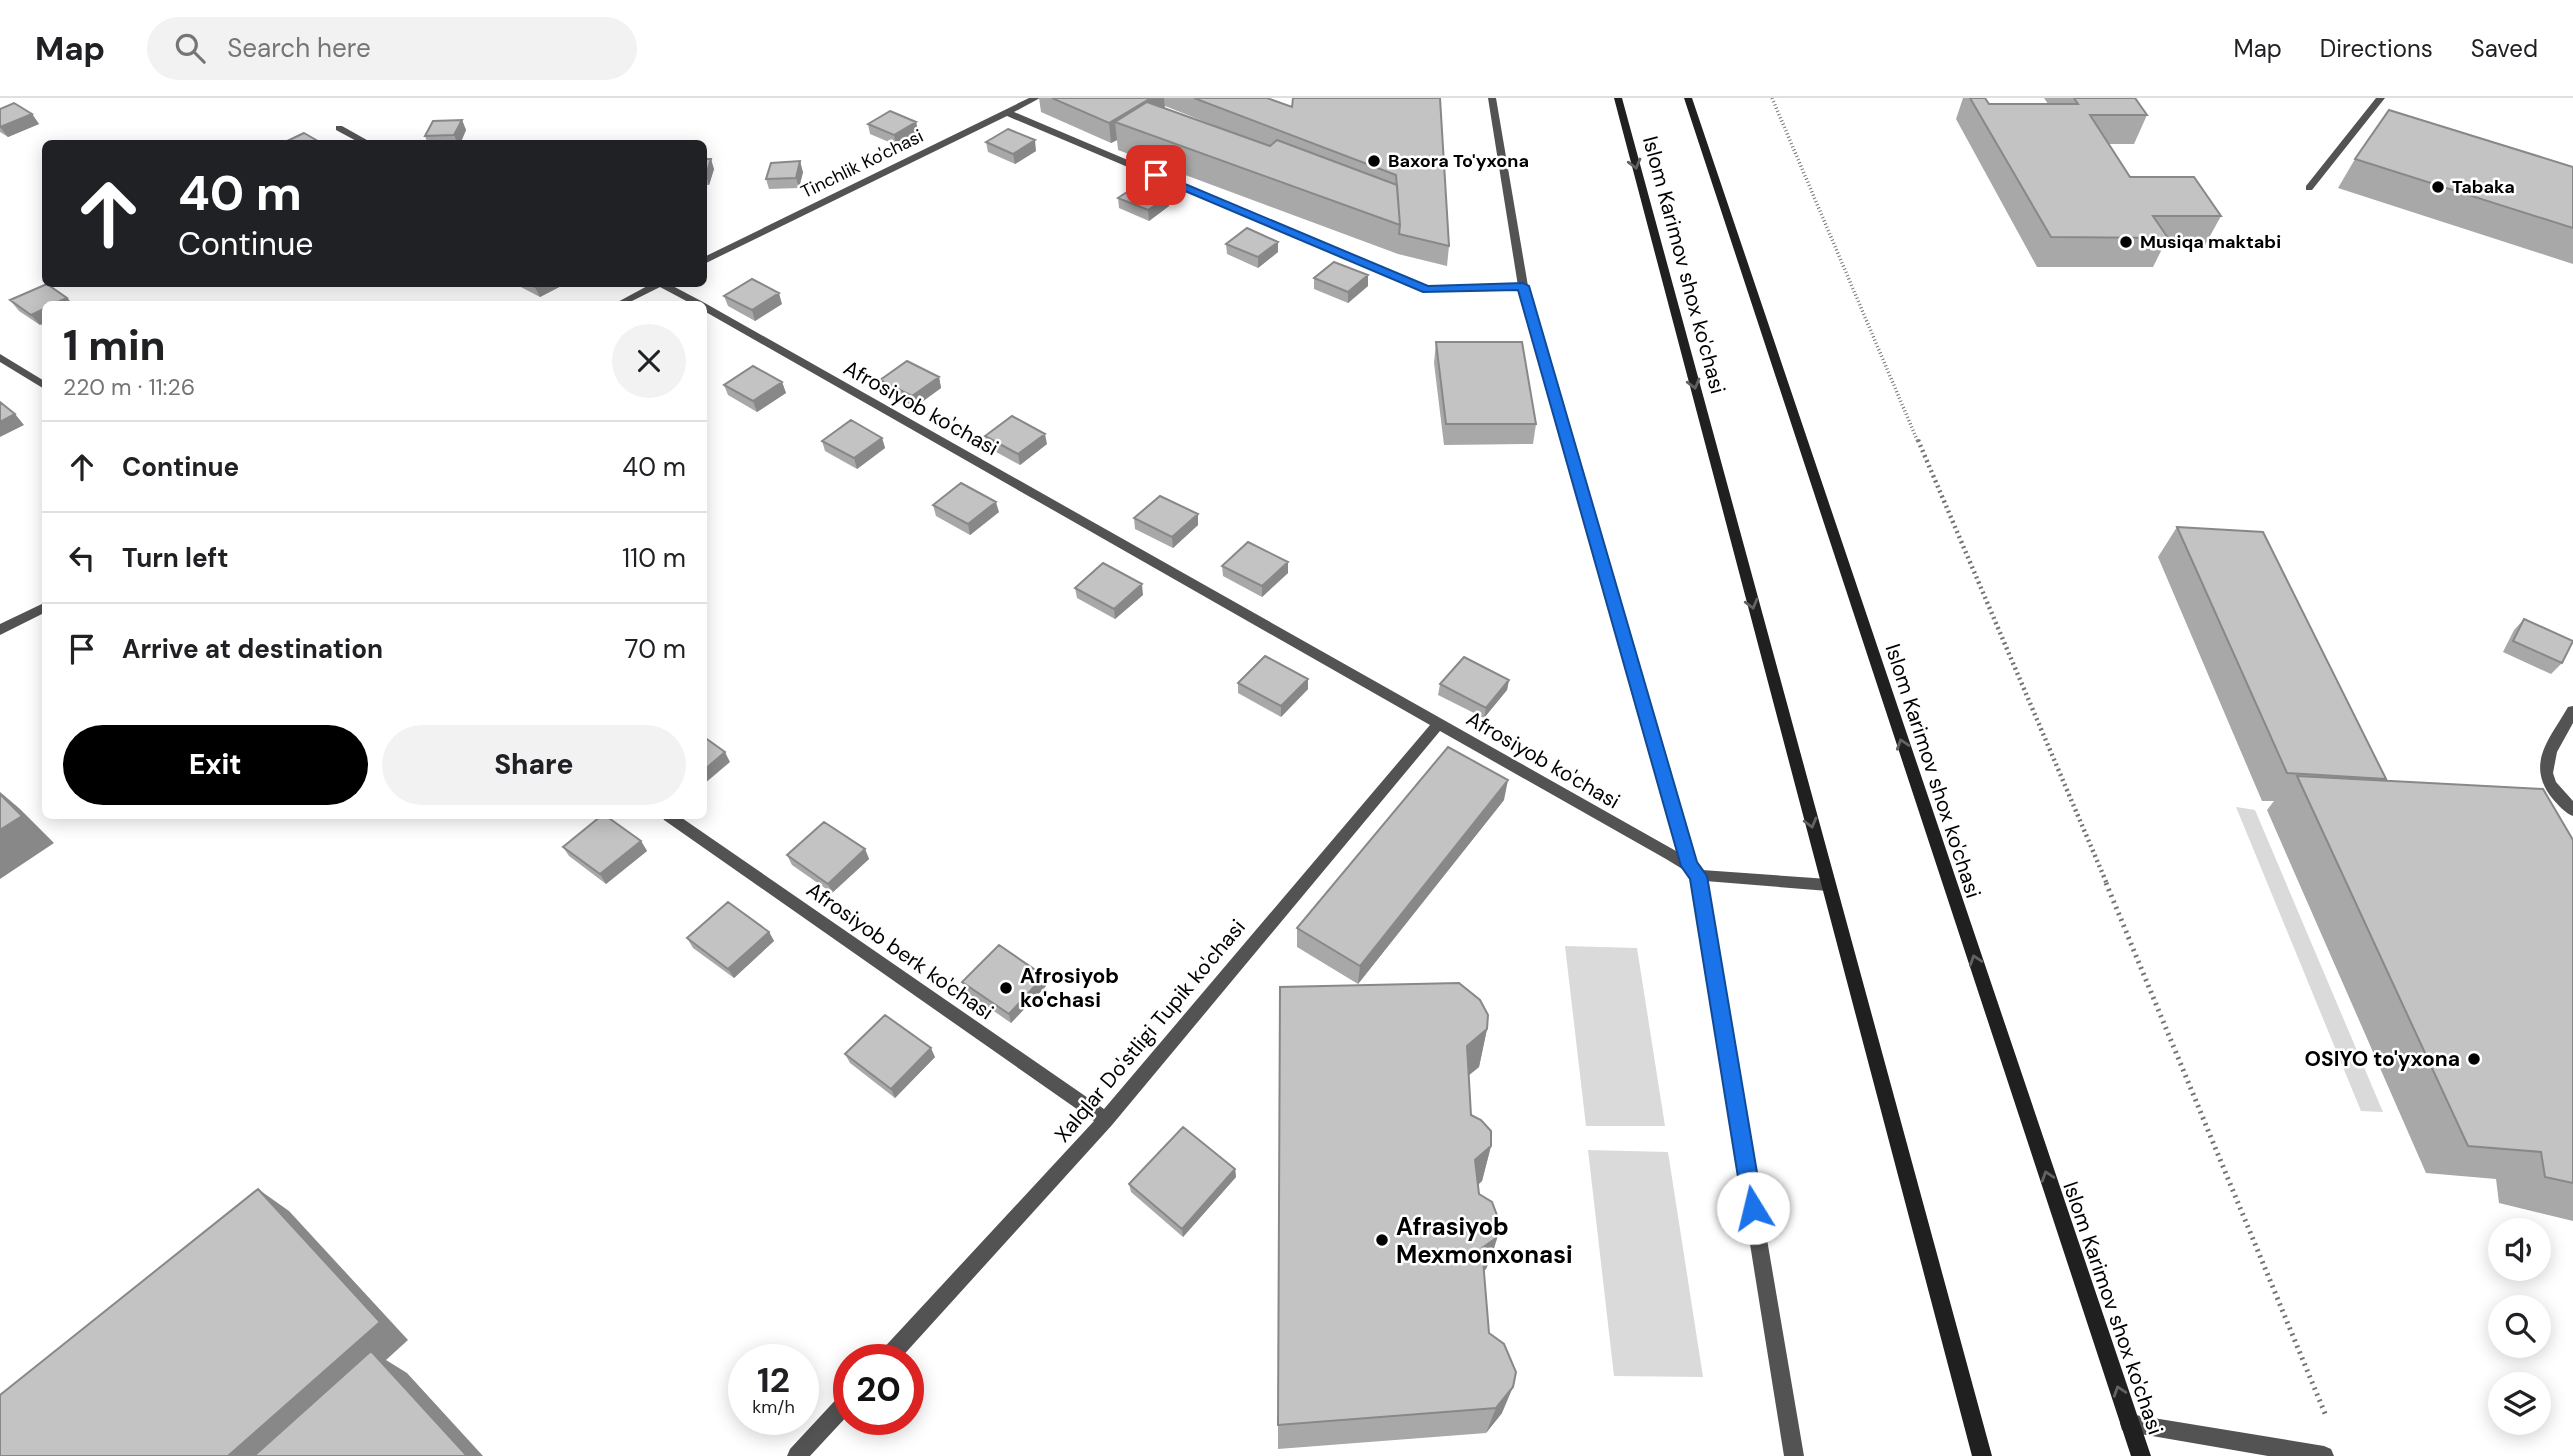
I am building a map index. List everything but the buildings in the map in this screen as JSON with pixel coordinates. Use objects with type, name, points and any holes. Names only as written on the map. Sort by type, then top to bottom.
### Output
[{"type":"main road","name":"Islom Karimov shox ko'chasi","points":[[1618,98],[1982,1456]]},
{"type":"main road","name":"Islom Karimov shox ko'chasi","points":[[1688,98],[2141,1456]]},
{"type":"street","name":"Tinchlik Ko'chasi","points":[[707,260],[1036,98]]},
{"type":"street","points":[[1492,98],[1523,286],[1694,871],[1794,1456]]},
{"type":"street","points":[[2309,188],[2381,98]]},
{"type":"street","points":[[1008,113],[1427,290],[1523,286]]},
{"type":"street","points":[[339,128],[362,140]]},
{"type":"street","points":[[625,301],[654,287]]},
{"type":"street","name":"Afrosiyob ko'chasi","points":[[666,287],[692,301]]},
{"type":"street","name":"Afrosiyob ko'chasi","points":[[707,309],[1439,723],[1694,871],[1828,886]]},
{"type":"street","points":[[0,357],[42,384]]},
{"type":"street","points":[[0,630],[42,608]]},
{"type":"street","points":[[2573,711],[2546,761],[2544,774],[2550,787],[2573,810]]},
{"type":"street","name":"Xalqlar Do'stligi Tupik ko'chasi","points":[[901,1344],[1107,1120],[1439,723]]},
{"type":"street","name":"Afrosiyob berk ko'chasi","points":[[673,819],[1107,1120]]},
{"type":"street","points":[[797,1456],[833,1417]]},
{"type":"street","points":[[2129,1423],[2324,1456]]},
{"type":"path","points":[[1772,98],[2185,1068],[2326,1417]]},
{"type":"shaded area","points":[[2236,807],[2255,810],[2383,1112],[2361,1111]]},
{"type":"shaded area","points":[[1565,946],[1637,948],[1665,1126],[1586,1126]]},
{"type":"shaded area","points":[[1588,1150],[1668,1152],[1703,1377],[1614,1376]]},
{"type":"place","name":"Baxora To'yxona","points":[[1374,161]]},
{"type":"place","name":"Tabaka","points":[[2438,187]]},
{"type":"place","name":"Musiqa maktabi","points":[[2126,242]]},
{"type":"place","name":"Afrosiyob ko'chasi","points":[[1006,988]]},
{"type":"place","name":"OSIYO to'yxona","points":[[2474,1059]]},
{"type":"place","name":"Afrasiyob Mexmonxonasi","points":[[1382,1240]]},
{"type":"route","points":[[1156,175],[1427,290],[1523,286],[1689,866],[1698,876],[1753,1208]]}]
